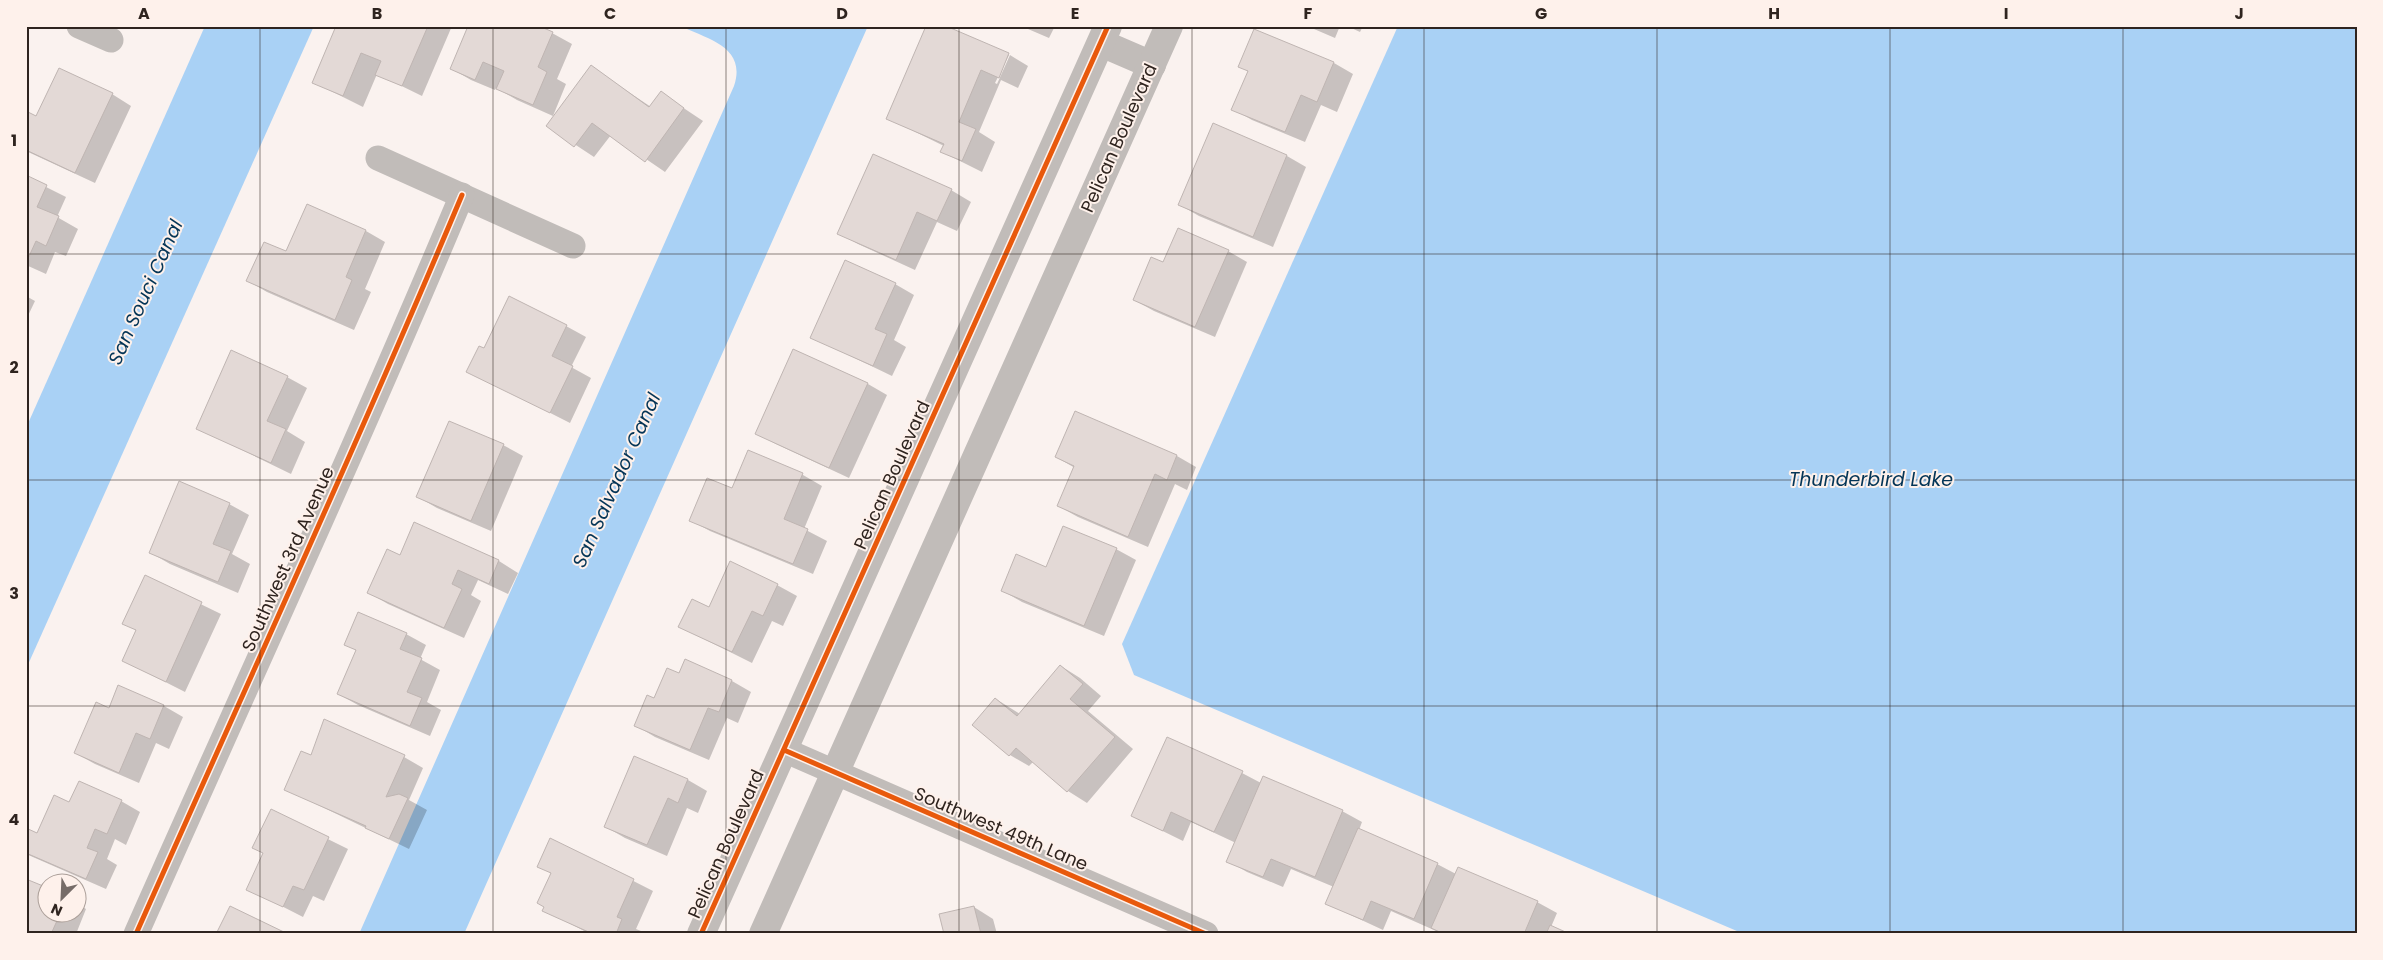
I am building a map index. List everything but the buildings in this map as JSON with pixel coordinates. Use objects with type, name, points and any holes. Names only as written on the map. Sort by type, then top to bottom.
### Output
[{"type":"street","points":[[79,26],[111,40]]},
{"type":"street","name":"Pelican Boulevard","points":[[762,934],[1169,26]]},
{"type":"street","points":[[1104,35],[1152,65]]},
{"type":"street","name":"Pelican Boulevard","points":[[701,934],[1104,35]]},
{"type":"street","points":[[378,158],[573,246]]},
{"type":"street","name":"Southwest 3rd Avenue","points":[[136,934],[386,376],[462,195]]},
{"type":"street","name":"Southwest 49th Lane","points":[[784,750],[1206,934]]},
{"type":"water","name":"San Souci Canal","points":[[205,26],[314,26],[26,669],[26,428]]},
{"type":"water","name":"San Salvador Canal","points":[[680,26],[868,26],[464,934],[359,934],[734,86],[737,73],[735,62],[730,53],[713,40]]},
{"type":"water","name":"Thunderbird Lake","points":[[1398,26],[2357,26],[2357,934],[1744,934],[1134,675],[1122,644]]},
{"type":"cycle path","points":[[701,934],[1108,26]]},
{"type":"cycle path","points":[[136,934],[342,473],[462,195]]},
{"type":"cycle path","points":[[784,750],[1206,934]]}]
